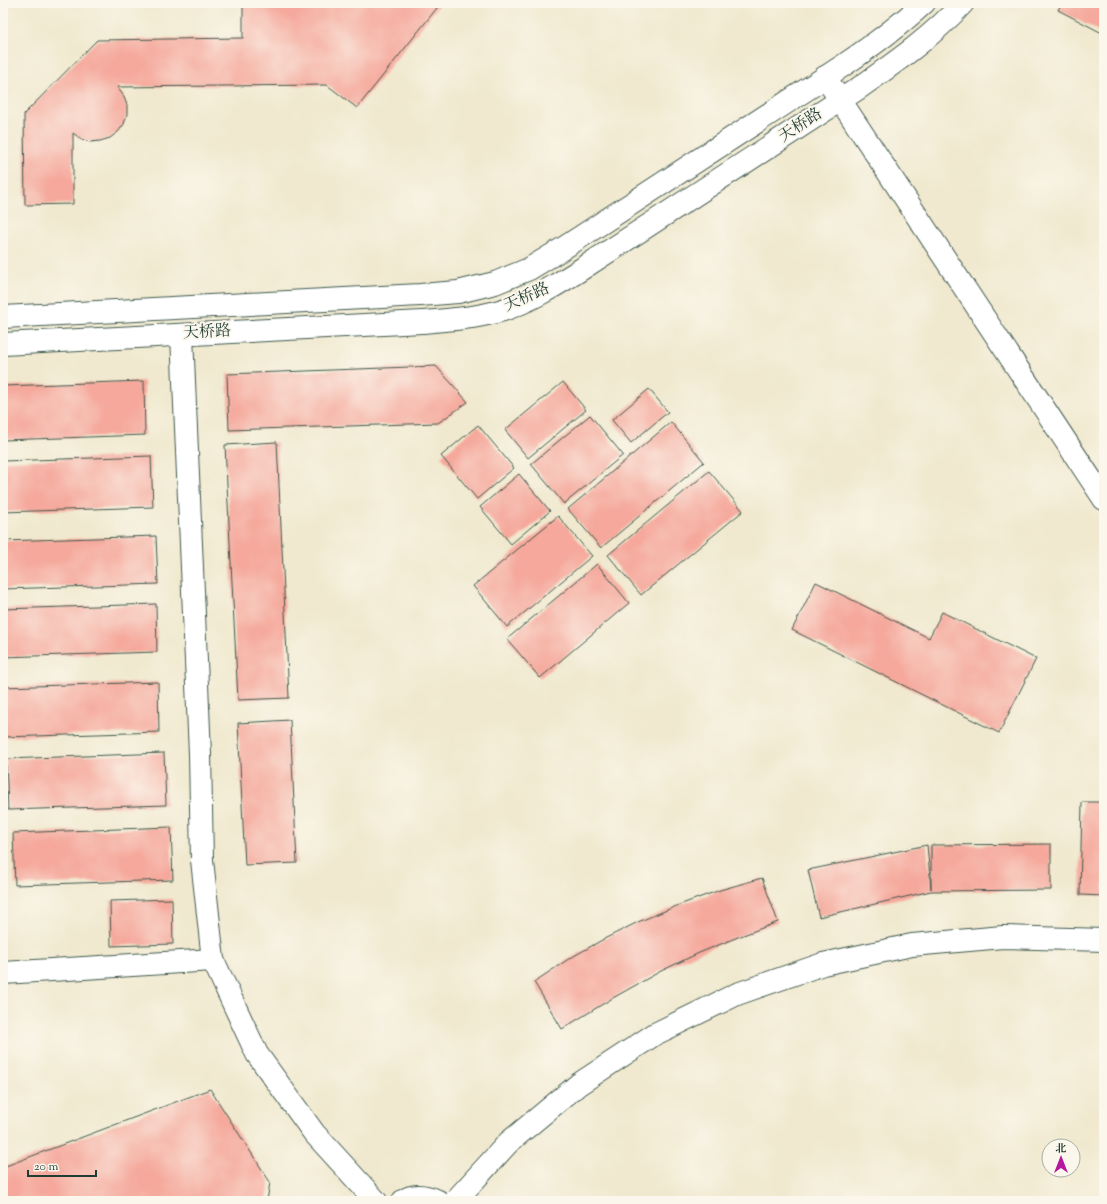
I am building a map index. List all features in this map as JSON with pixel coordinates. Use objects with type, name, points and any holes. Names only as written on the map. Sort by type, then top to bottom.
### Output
[{"type":"street","name":"天桥路","points":[[3,317],[420,295],[458,292],[495,284],[529,269],[562,249],[826,77],[877,42],[924,3]]},
{"type":"street","name":"天桥路","points":[[3,344],[422,322],[462,319],[503,310],[542,293],[577,272],[841,100],[893,64],[926,38],[964,3]]},
{"type":"street","points":[[826,77],[1104,499]]},
{"type":"street","points":[[182,335],[200,754],[202,860],[213,960],[257,1054],[314,1132],[376,1201]]},
{"type":"street","points":[[455,1201],[509,1142],[579,1084],[655,1034],[737,994],[823,964],[912,945],[1003,937],[1104,940]]},
{"type":"street","points":[[3,973],[213,960]]},
{"type":"street","points":[[403,1201],[405,1199],[417,1196],[428,1197],[438,1201]]},
{"type":"building","points":[[243,3],[441,3],[357,108],[327,85],[117,87],[123,95],[127,105],[127,114],[124,124],[118,132],[110,138],[90,142],[81,139],[73,133],[73,204],[25,205],[24,114],[97,40],[243,38]]},
{"type":"building","points":[[1062,3],[1104,3],[1104,34],[1058,10]]},
{"type":"building","points":[[436,366],[468,402],[438,423],[229,430],[227,374]]},
{"type":"building","points":[[144,381],[145,435],[3,440],[3,386]]},
{"type":"building","points":[[563,382],[586,410],[528,458],[505,430]]},
{"type":"building","points":[[649,389],[668,412],[631,443],[612,420]]},
{"type":"building","points":[[590,415],[623,455],[564,504],[531,464]]},
{"type":"building","points":[[671,422],[704,462],[601,548],[568,509]]},
{"type":"building","points":[[478,425],[514,468],[477,499],[441,456]]},
{"type":"building","points":[[277,442],[289,698],[238,700],[225,445]]},
{"type":"building","points":[[151,456],[153,507],[3,512],[3,461]]},
{"type":"building","points":[[709,471],[743,511],[641,595],[608,555]]},
{"type":"building","points":[[519,474],[550,511],[511,544],[480,507]]},
{"type":"building","points":[[558,516],[592,556],[507,627],[473,586]]},
{"type":"building","points":[[156,536],[158,584],[3,589],[3,541]]},
{"type":"building","points":[[597,564],[629,603],[540,678],[507,639]]},
{"type":"building","points":[[816,582],[929,638],[942,612],[1036,659],[999,733],[792,630]]},
{"type":"building","points":[[156,604],[157,652],[3,657],[3,609]]},
{"type":"building","points":[[158,682],[159,732],[4,737],[3,687]]},
{"type":"building","points":[[290,720],[297,863],[245,865],[238,723]]},
{"type":"building","points":[[164,753],[166,805],[8,810],[6,759]]},
{"type":"building","points":[[1082,802],[1104,802],[1104,896],[1080,895]]},
{"type":"building","points":[[171,827],[173,880],[15,885],[13,833]]},
{"type":"building","points":[[1051,844],[1051,890],[931,891],[819,917],[808,870],[927,845],[931,889],[931,845]]},
{"type":"building","points":[[762,878],[778,922],[699,953],[661,971],[562,1029],[534,982],[567,960],[638,922],[720,890]]},
{"type":"building","points":[[172,899],[173,944],[111,946],[110,901]]},
{"type":"building","points":[[210,1089],[270,1182],[267,1201],[3,1201],[3,1167]]}]
